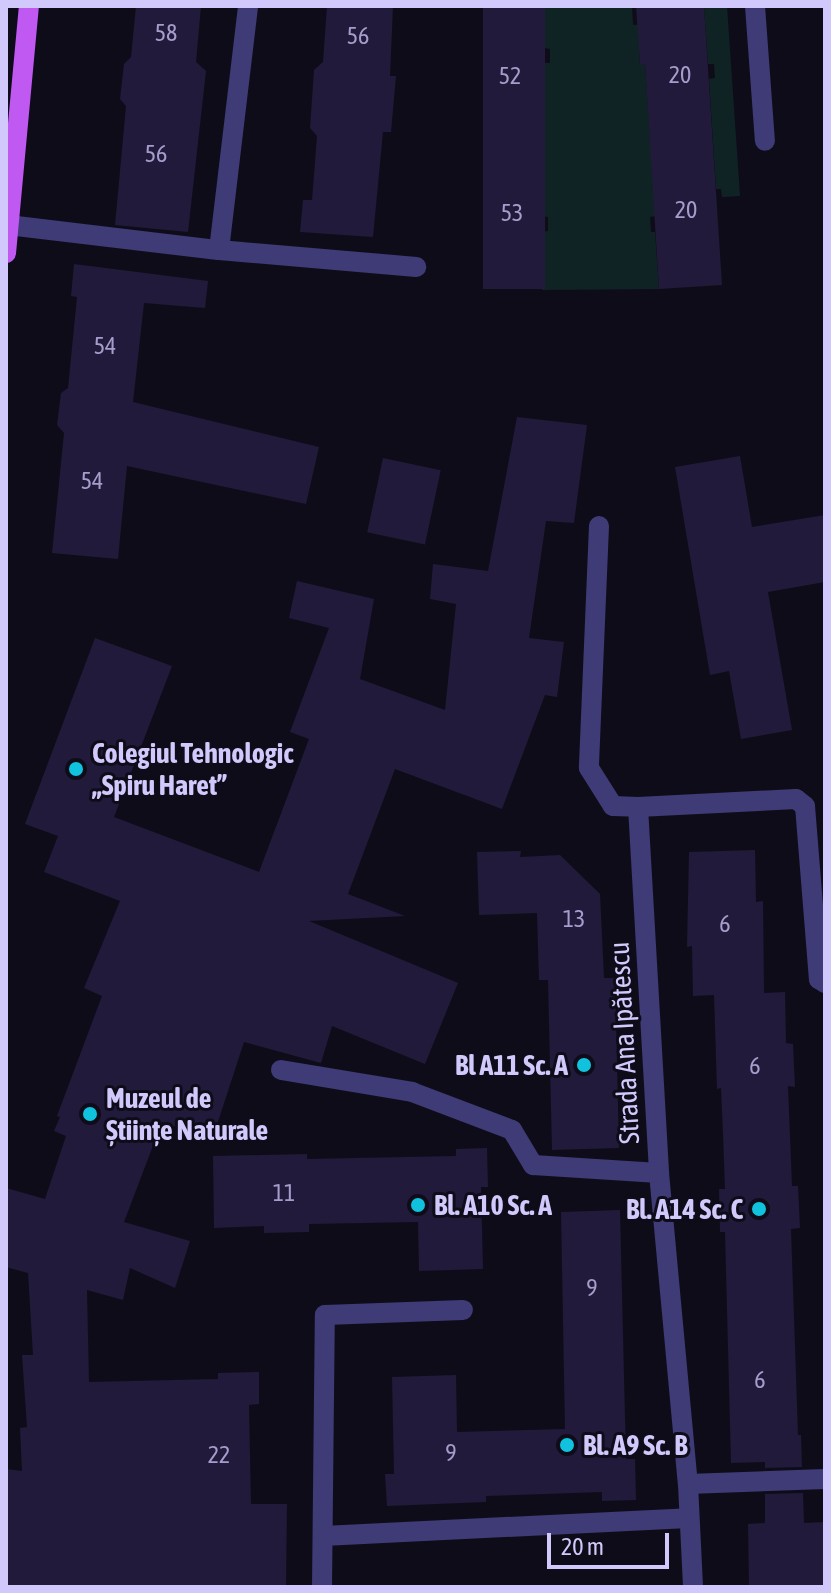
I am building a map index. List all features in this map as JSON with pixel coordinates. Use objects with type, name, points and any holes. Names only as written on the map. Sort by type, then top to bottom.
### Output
[{"type":"main road","points":[[6,253],[29,6]]},
{"type":"street","points":[[219,250],[248,6]]},
{"type":"street","points":[[755,6],[765,141]]},
{"type":"street","points":[[8,225],[219,250],[416,267]]},
{"type":"street","points":[[599,526],[589,768],[613,806],[796,799],[805,806],[819,979],[825,983]]},
{"type":"street","name":"Strada Ana Ipătescu","points":[[638,807],[659,1173],[688,1484],[693,1587]]},
{"type":"street","points":[[281,1070],[412,1092],[512,1130],[533,1165],[659,1173]]},
{"type":"street","points":[[322,1587],[325,1315],[463,1310]]},
{"type":"street","points":[[688,1484],[825,1479]]},
{"type":"street","points":[[323,1536],[689,1518]]},
{"type":"green space","points":[[545,6],[632,6],[633,25],[643,24],[639,48],[640,64],[645,64],[656,216],[650,217],[651,232],[655,232],[659,289],[542,290],[543,232],[548,231],[548,217],[543,216],[544,63],[550,63],[550,49],[545,48]]},
{"type":"green space","points":[[704,6],[727,6],[740,196],[722,197],[721,189],[716,189],[709,79],[715,78],[714,64],[708,64]]},
{"type":"building","points":[[136,6],[201,6],[196,62],[206,71],[188,232],[115,225],[126,106],[120,99],[124,64],[131,57]]},
{"type":"building","points":[[327,6],[393,6],[390,76],[396,76],[391,132],[383,132],[373,237],[300,232],[303,200],[312,200],[317,136],[310,128],[314,70],[323,62]]},
{"type":"building","points":[[483,6],[545,6],[545,289],[483,289]]},
{"type":"building","points":[[636,6],[704,6],[722,285],[659,289],[645,64],[640,65]]},
{"type":"building","points":[[74,264],[208,281],[205,308],[144,303],[133,402],[319,447],[306,504],[127,466],[118,559],[52,553],[64,433],[57,425],[61,393],[68,388],[77,297],[71,296]]},
{"type":"building","points":[[517,417],[587,425],[574,523],[546,521],[529,638],[564,642],[557,697],[545,695],[502,809],[395,769],[348,894],[405,916],[309,921],[458,983],[425,1064],[332,1026],[321,1063],[244,1042],[212,1140],[162,1122],[124,1222],[190,1241],[175,1288],[130,1268],[123,1300],[87,1290],[89,1382],[218,1379],[218,1373],[259,1372],[259,1404],[249,1405],[251,1504],[287,1504],[286,1587],[6,1587],[6,1469],[22,1471],[20,1428],[27,1427],[22,1355],[33,1355],[28,1273],[6,1267],[6,1188],[45,1199],[66,1136],[54,1131],[60,1117],[57,1116],[102,996],[84,988],[120,901],[44,872],[58,836],[25,824],[95,638],[172,666],[114,817],[259,872],[309,739],[290,732],[329,628],[289,618],[297,581],[374,599],[360,679],[445,710],[456,604],[430,599],[433,564],[488,571]]},
{"type":"building","points":[[740,456],[752,527],[825,515],[825,582],[768,592],[792,730],[741,739],[729,671],[710,675],[675,467]]},
{"type":"building","points":[[383,458],[441,470],[425,545],[367,532]]},
{"type":"building","points":[[755,850],[756,902],[763,901],[764,993],[785,992],[786,1043],[793,1044],[795,1087],[788,1086],[792,1186],[798,1186],[800,1228],[791,1229],[798,1435],[801,1435],[802,1467],[765,1468],[765,1462],[731,1463],[725,1232],[720,1232],[719,1189],[725,1189],[714,995],[693,996],[692,946],[687,947],[689,852]]},
{"type":"building","points":[[521,851],[520,857],[560,855],[600,894],[604,978],[615,978],[619,1148],[552,1150],[548,980],[539,980],[537,913],[479,915],[477,852]]},
{"type":"building","points":[[487,1148],[488,1187],[481,1187],[483,1269],[419,1271],[418,1222],[309,1224],[309,1232],[264,1233],[264,1226],[214,1228],[213,1156],[307,1154],[307,1159],[456,1156],[456,1149]]},
{"type":"building","points":[[620,1210],[626,1459],[635,1459],[636,1500],[602,1501],[602,1492],[486,1496],[486,1502],[387,1506],[385,1474],[394,1474],[392,1377],[456,1375],[457,1432],[565,1429],[561,1212]]},
{"type":"building","points":[[803,1493],[804,1523],[825,1522],[825,1587],[749,1587],[748,1524],[765,1523],[765,1494]]},
{"type":"place","name":"Colegiul Tehnologic „Spiru Haret”","points":[[76,769]]},
{"type":"place","name":"Bl A11 Sc. A","points":[[584,1065]]},
{"type":"place","name":"Muzeul de Științe Naturale","points":[[90,1114]]},
{"type":"place","name":"Bl. A10 Sc. A","points":[[418,1205]]},
{"type":"place","name":"Bl. A14 Sc. C","points":[[759,1209]]},
{"type":"place","name":"Bl. A9 Sc. B","points":[[567,1445]]}]
